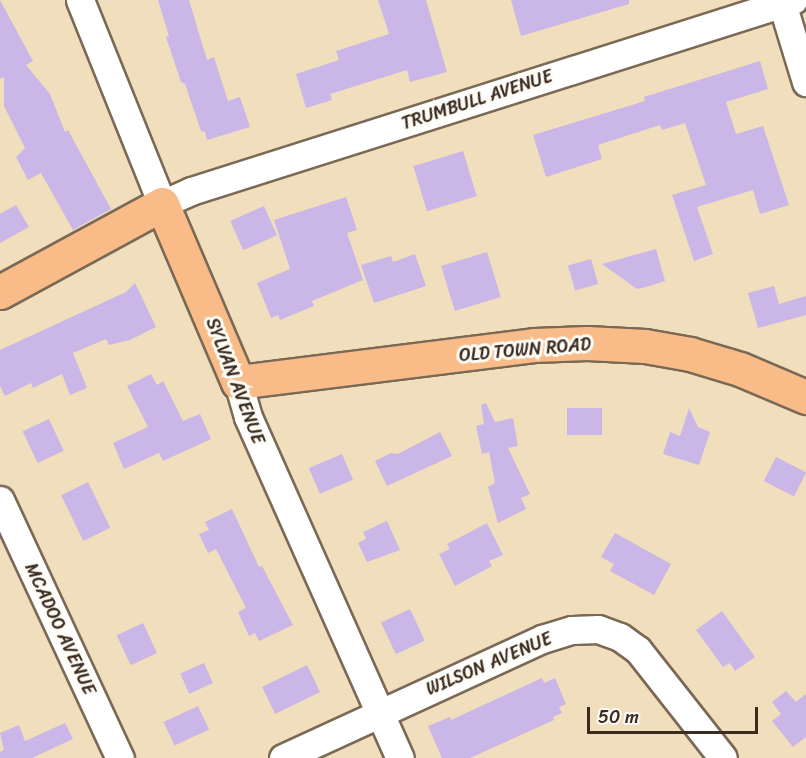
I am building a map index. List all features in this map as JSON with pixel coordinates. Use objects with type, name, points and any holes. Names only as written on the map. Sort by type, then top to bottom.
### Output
[{"type":"main road","points":[[0,292],[162,204]]},
{"type":"main road","name":"SYLVAN AVENUE","points":[[162,204],[238,381]]},
{"type":"main road","name":"OLD TOWN ROAD","points":[[238,381],[534,345],[587,343],[645,346],[690,354],[740,369],[806,397]]},
{"type":"street","name":"SYLVAN AVENUE","points":[[80,0],[162,204]]},
{"type":"street","name":"TRUMBULL AVENUE","points":[[162,204],[191,191],[786,1]]},
{"type":"street","points":[[786,1],[806,82]]},
{"type":"street","name":"SYLVAN AVENUE","points":[[238,381],[248,417],[400,758]]},
{"type":"street","name":"MCADOO AVENUE","points":[[0,500],[120,758]]},
{"type":"street","name":"WILSON AVENUE","points":[[284,758],[379,712],[543,639],[572,630],[598,629],[620,637],[638,650],[723,758]]},
{"type":"building","points":[[0,0],[33,61],[26,65],[50,94],[65,132],[68,130],[111,209],[73,230],[41,173],[28,180],[16,157],[25,148],[4,106],[4,77],[0,79]]},
{"type":"building","points":[[158,0],[189,0],[207,60],[214,57],[228,101],[240,97],[250,127],[207,140],[205,132],[201,131],[185,84],[181,82],[166,37],[169,36]]},
{"type":"building","points":[[378,0],[426,0],[447,72],[410,82],[407,70],[330,94],[332,100],[306,108],[296,74],[339,60],[336,51],[389,34]]},
{"type":"building","points":[[511,0],[629,0],[629,4],[521,36]]},
{"type":"building","points":[[760,61],[768,89],[726,102],[736,134],[763,126],[789,205],[760,214],[753,190],[697,207],[713,254],[694,261],[672,195],[706,185],[685,123],[662,130],[660,125],[598,145],[602,159],[546,177],[533,135],[645,101],[644,97]]},
{"type":"building","points":[[463,151],[477,196],[427,211],[413,166]]},
{"type":"building","points":[[346,197],[357,230],[347,233],[363,280],[312,301],[314,306],[280,320],[278,315],[271,318],[257,283],[290,269],[274,220]]},
{"type":"building","points":[[16,205],[29,227],[0,243],[0,214]]},
{"type":"building","points":[[264,206],[277,235],[243,250],[230,221]]},
{"type":"building","points":[[656,249],[665,281],[646,287],[637,289],[602,264]]},
{"type":"building","points":[[487,252],[501,297],[455,311],[441,266]]},
{"type":"building","points":[[415,254],[426,286],[374,303],[361,265],[391,256],[393,262]]},
{"type":"building","points":[[591,259],[598,284],[575,291],[568,266]]},
{"type":"building","points":[[135,283],[156,327],[130,340],[109,345],[106,339],[73,353],[87,388],[70,395],[62,374],[33,388],[31,383],[5,396],[0,386],[0,350],[126,292]]},
{"type":"building","points":[[774,286],[779,304],[806,296],[806,315],[758,328],[748,293]]},
{"type":"building","points":[[151,374],[157,385],[163,381],[183,421],[200,414],[211,439],[163,461],[159,453],[124,469],[113,443],[148,427],[127,386]]},
{"type":"building","points":[[486,403],[495,422],[513,418],[518,446],[508,448],[530,494],[521,498],[526,509],[498,523],[488,487],[495,483],[489,452],[482,454],[476,426],[484,424],[481,405]]},
{"type":"building","points":[[567,408],[602,408],[602,435],[567,435]]},
{"type":"building","points":[[689,408],[698,427],[710,432],[699,465],[663,454],[670,432],[680,436]]},
{"type":"building","points":[[49,419],[64,451],[38,463],[23,431]]},
{"type":"building","points":[[440,432],[452,456],[387,486],[375,461],[391,453],[398,454]]},
{"type":"building","points":[[342,454],[353,480],[320,494],[309,468]]},
{"type":"building","points":[[776,457],[806,472],[794,496],[764,481]]},
{"type":"building","points":[[88,482],[110,528],[83,541],[61,495]]},
{"type":"building","points":[[232,509],[259,567],[262,566],[293,625],[259,641],[255,633],[249,636],[238,612],[246,608],[216,549],[208,553],[199,534],[209,530],[205,522]]},
{"type":"building","points":[[387,521],[400,550],[367,562],[358,543],[366,539],[363,532]]},
{"type":"building","points":[[487,523],[503,555],[489,561],[492,566],[455,586],[439,554],[450,549],[447,544]]},
{"type":"building","points":[[615,533],[671,564],[654,595],[610,571],[614,564],[601,557]]},
{"type":"building","points":[[410,609],[425,641],[396,654],[381,623]]},
{"type":"building","points":[[722,611],[755,657],[735,671],[730,663],[723,667],[696,630]]},
{"type":"building","points":[[143,623],[157,653],[131,665],[117,635]]},
{"type":"building","points":[[204,663],[213,683],[189,694],[180,674]]},
{"type":"building","points":[[307,665],[320,692],[275,714],[262,687]]},
{"type":"building","points":[[542,678],[544,683],[555,678],[566,704],[559,707],[562,713],[553,717],[554,720],[470,758],[442,758],[428,726],[450,717],[451,720]]},
{"type":"building","points":[[786,691],[796,702],[806,694],[806,737],[793,747],[772,721],[781,714],[772,702]]},
{"type":"building","points":[[198,706],[209,730],[175,746],[164,722]]},
{"type":"building","points":[[65,723],[73,739],[32,758],[0,758],[0,752],[4,750],[0,733],[19,725],[25,741]]}]
